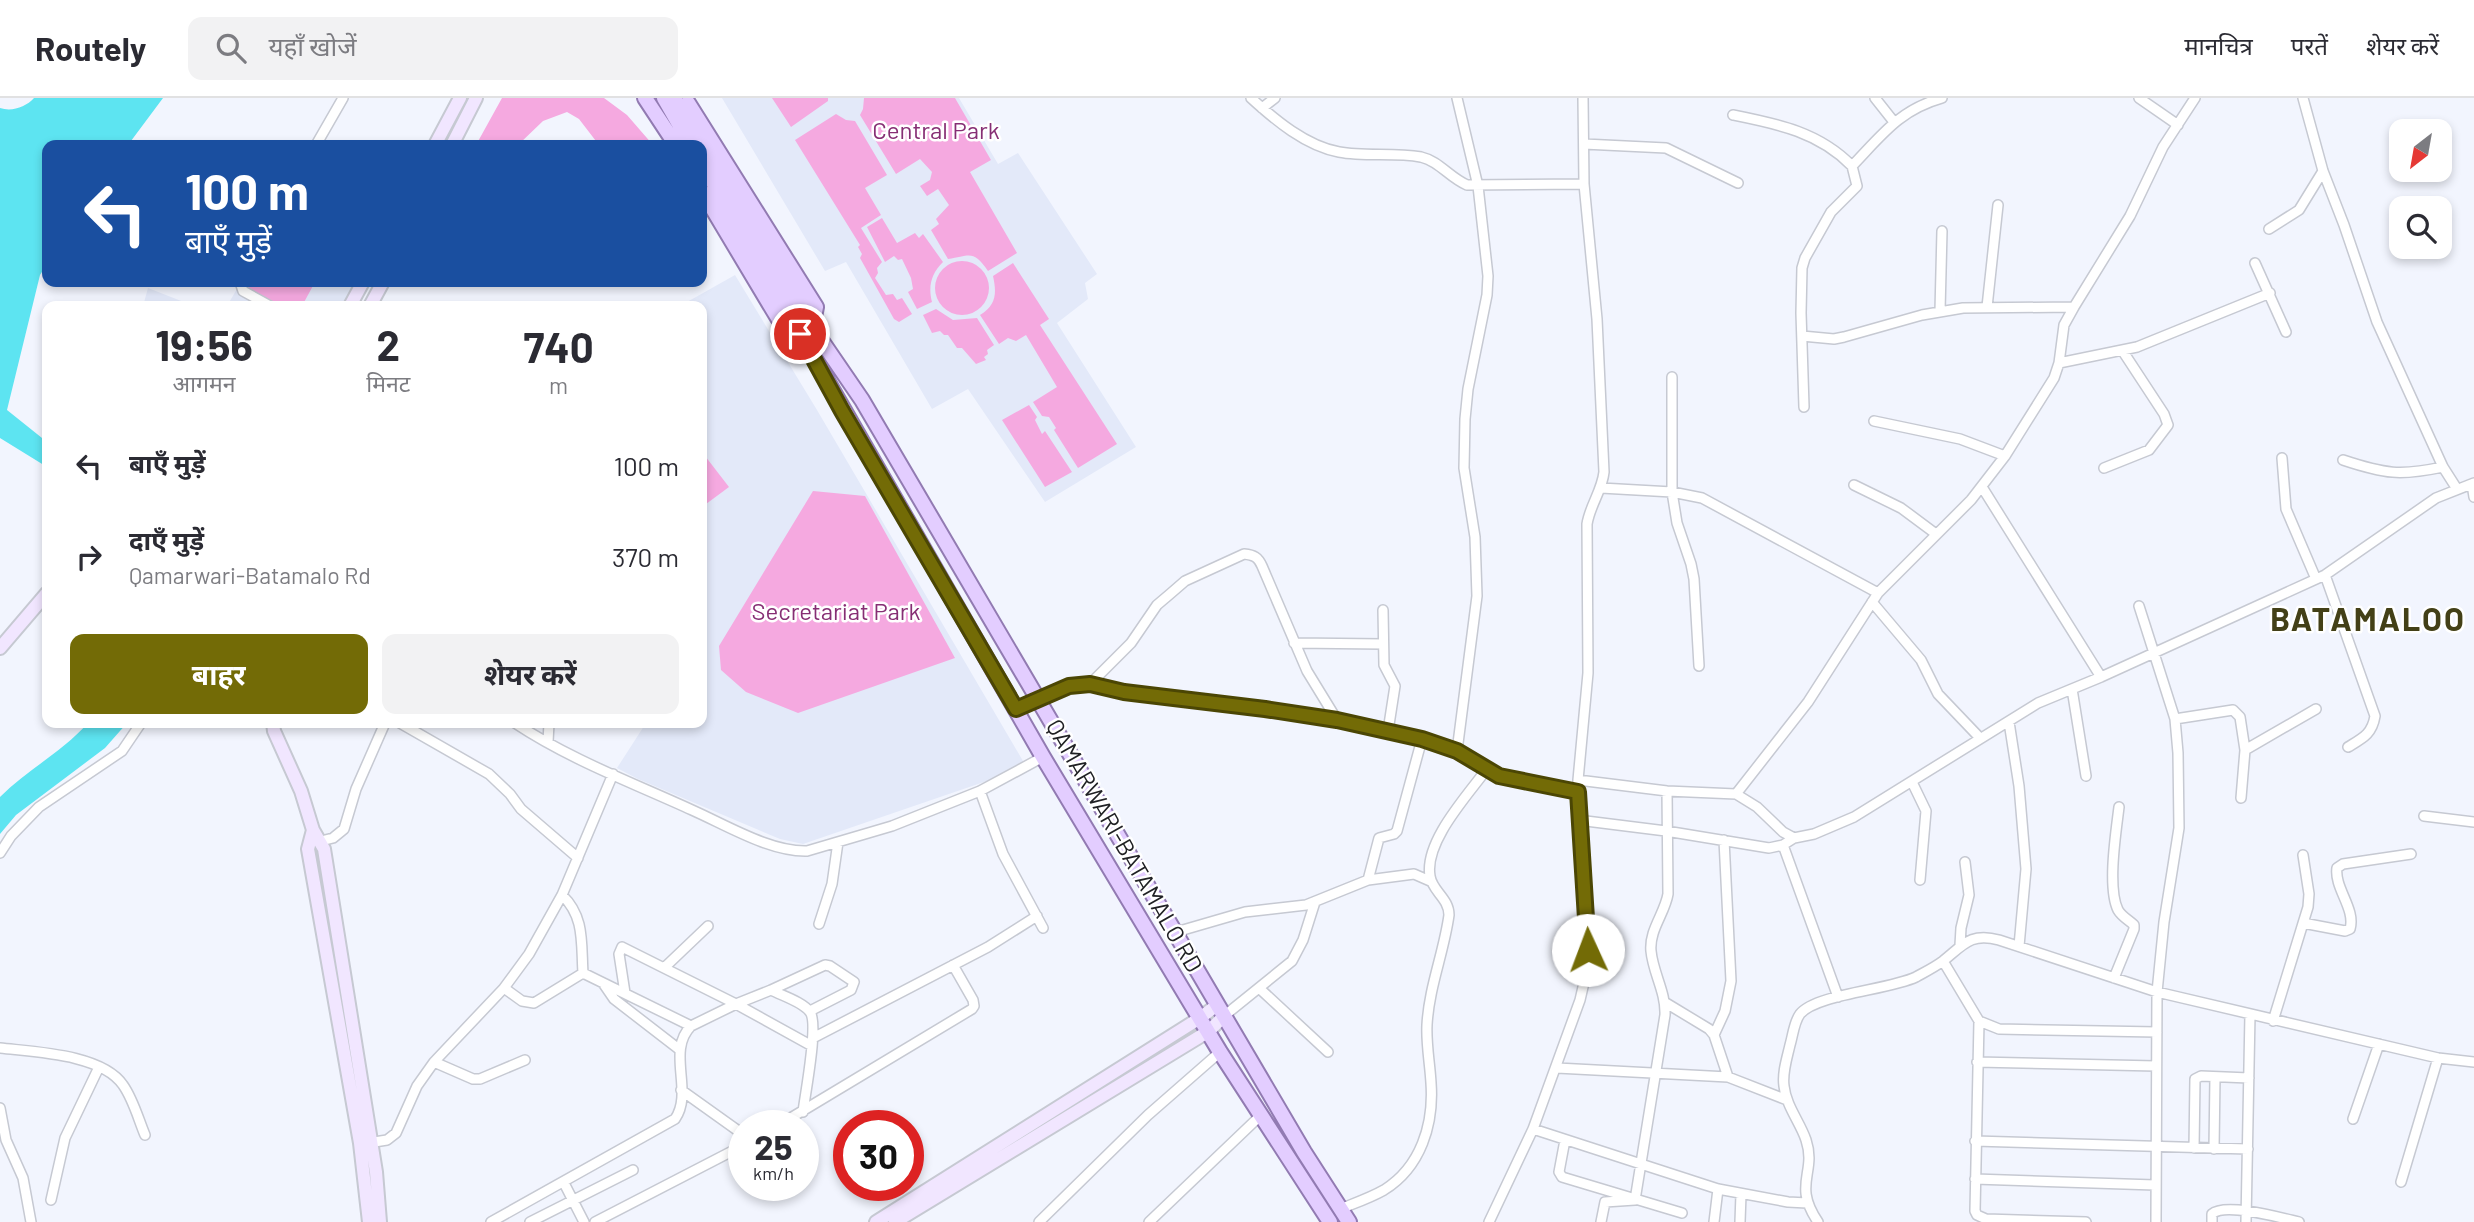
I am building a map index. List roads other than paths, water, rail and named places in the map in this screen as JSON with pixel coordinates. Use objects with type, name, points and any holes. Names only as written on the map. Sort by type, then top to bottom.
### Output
[{"type":"main road","points":[[438,140],[460,98]]},
{"type":"main road","points":[[455,140],[476,98]]},
{"type":"main road","points":[[645,98],[673,140]]},
{"type":"main road","points":[[664,98],[688,140]]},
{"type":"main road","points":[[674,98],[698,140]]},
{"type":"main road","points":[[685,98],[816,307],[806,330]]},
{"type":"main road","points":[[707,156],[806,330]]},
{"type":"main road","points":[[707,171],[793,308]]},
{"type":"main road","points":[[707,199],[778,318],[806,330]]},
{"type":"main road","name":"QAMARWARI-BATAMALO RD","points":[[806,330],[862,400],[1220,1010],[1325,1187],[1349,1222]]},
{"type":"main road","name":"QAMARWARI-BATAMALO RD","points":[[806,330],[849,422],[1043,757],[1220,1052],[1328,1221]]},
{"type":"main road","points":[[0,648],[42,599]]},
{"type":"main road","points":[[274,728],[317,835],[308,849],[380,1222]]},
{"type":"main road","points":[[876,1222],[1200,1018],[1220,1010]]},
{"type":"main road","points":[[895,1222],[1209,1031],[1220,1010]]},
{"type":"main road","points":[[366,1143],[369,1222]]},
{"type":"street","points":[[319,140],[343,98]]},
{"type":"street","points":[[1251,98],[1301,136],[1325,149],[1341,153],[1422,158],[1440,166],[1467,186],[1584,184]]},
{"type":"street","points":[[1262,108],[1275,98]]},
{"type":"street","points":[[1457,98],[1478,186],[1486,253],[1487,295],[1468,389],[1463,446],[1476,546],[1478,596],[1457,751]]},
{"type":"street","points":[[1489,1222],[1533,1129],[1557,1068],[1586,974],[1587,926],[1578,820],[1578,780],[1588,674],[1587,524],[1601,488],[1604,472],[1597,319],[1584,184],[1583,98]]},
{"type":"street","points":[[1875,98],[1894,122]]},
{"type":"street","points":[[1852,166],[1894,122],[1915,107],[1939,98]]},
{"type":"street","points":[[2139,98],[2178,125]]},
{"type":"street","points":[[1736,794],[1791,726],[1878,593],[1982,487],[2005,456],[2048,389],[2059,363],[2064,325],[2130,216],[2150,172],[2195,98]]},
{"type":"street","points":[[2303,98],[2323,171],[2377,322],[2443,467],[2457,489]]},
{"type":"street","points":[[1733,116],[1777,124],[1810,135],[1834,149],[1852,166],[1857,186],[1831,212],[1802,268],[1804,407]]},
{"type":"street","points":[[1584,144],[1666,148],[1738,183]]},
{"type":"street","points":[[2269,229],[2299,211],[2323,171]]},
{"type":"street","points":[[1987,307],[1998,205]]},
{"type":"street","points":[[1940,311],[1942,231]]},
{"type":"street","points":[[2255,263],[2286,332]]},
{"type":"street","points":[[242,287],[243,291],[261,301]]},
{"type":"street","points":[[2059,363],[2122,351],[2156,340],[2270,293]]},
{"type":"street","points":[[1802,336],[1834,339],[1940,311],[1987,307],[2074,307]]},
{"type":"street","points":[[2105,468],[2150,450],[2168,425],[2164,414],[2122,351]]},
{"type":"street","points":[[1672,377],[1672,492],[1677,523],[1694,579],[1699,666]]},
{"type":"street","points":[[1874,421],[1959,439],[2005,456]]},
{"type":"street","points":[[2282,458],[2286,509],[2320,577],[2375,716],[2367,736],[2348,747]]},
{"type":"street","points":[[2343,460],[2373,470],[2399,474],[2443,467]]},
{"type":"street","points":[[1578,820],[1769,848],[1783,845],[1794,838],[1814,834],[1854,817],[2038,703],[2320,577],[2425,505],[2473,483],[2474,498]]},
{"type":"street","points":[[1854,485],[1901,508],[1936,534]]},
{"type":"street","points":[[1982,487],[2101,677]]},
{"type":"street","points":[[1601,488],[1672,492],[1716,503],[1878,593]]},
{"type":"street","points":[[1090,684],[1131,643],[1157,606],[1185,581],[1244,554],[1252,554],[1258,558],[1313,682],[1337,720]]},
{"type":"street","points":[[1872,602],[1921,660],[1938,694],[1980,738]]},
{"type":"street","points":[[2139,606],[2175,719],[2179,828],[2164,922],[2157,992],[2156,1222]]},
{"type":"street","points":[[1383,610],[1384,665],[1395,686],[1388,732]]},
{"type":"street","points":[[1294,643],[1383,644]]},
{"type":"street","points":[[1016,709],[1069,686],[1090,684],[1124,692],[1337,720],[1422,739],[1457,751],[1486,770],[1513,780],[1578,792]]},
{"type":"street","points":[[2072,689],[2086,776]]},
{"type":"street","points":[[2245,750],[2316,709]]},
{"type":"street","points":[[2175,719],[2233,710],[2240,717],[2245,750],[2241,799]]},
{"type":"street","points":[[2008,722],[2019,786],[2026,869],[2019,946]]},
{"type":"street","points":[[0,853],[11,835],[39,807],[122,751],[138,728]]},
{"type":"street","points":[[317,835],[333,838],[344,829],[356,789],[384,728]]},
{"type":"street","points":[[409,728],[489,774],[521,809],[578,858]]},
{"type":"street","points":[[522,728],[613,774],[782,849],[807,851],[892,825],[980,791],[1043,757]]},
{"type":"street","points":[[548,743],[549,728]]},
{"type":"street","points":[[1368,880],[1379,838],[1397,831],[1422,739]]},
{"type":"street","points":[[1430,881],[1429,869],[1437,840],[1486,770]]},
{"type":"street","points":[[366,1143],[387,1140],[396,1133],[416,1086],[434,1062],[504,988],[529,954],[562,895],[613,774]]},
{"type":"street","points":[[1578,780],[1667,790],[1736,794],[1757,807],[1783,832],[1794,838]]},
{"type":"street","points":[[1912,782],[1926,811],[1920,880]]},
{"type":"street","points":[[1634,1200],[1666,1003],[1651,951],[1653,934],[1668,894],[1667,790]]},
{"type":"street","points":[[980,791],[1003,854],[1043,928]]},
{"type":"street","points":[[2114,978],[2134,929],[2134,925],[2120,914],[2116,904],[2113,860],[2119,807]]},
{"type":"street","points":[[2424,816],[2474,822]]},
{"type":"street","points":[[1714,1035],[1729,996],[1732,964],[1724,840]]},
{"type":"street","points":[[819,924],[832,884],[838,842]]},
{"type":"street","points":[[1783,845],[1838,997]]},
{"type":"street","points":[[2303,923],[2345,931],[2350,929],[2350,918],[2337,868],[2343,864],[2411,854]]},
{"type":"street","points":[[2273,1021],[2309,900],[2303,855]]},
{"type":"street","points":[[1960,944],[1969,895],[1965,862]]},
{"type":"street","points":[[1176,932],[1245,912],[1315,902],[1368,880],[1414,874],[1430,881],[1446,900],[1449,915],[1428,1011],[1432,1097],[1427,1136],[1417,1156],[1387,1188],[1340,1209]]},
{"type":"street","points":[[562,895],[576,913],[580,925],[583,973]]},
{"type":"street","points":[[1220,1010],[1259,989],[1286,966],[1299,950],[1315,902]]},
{"type":"street","points":[[812,1042],[988,947],[1037,916]]},
{"type":"street","points":[[665,967],[708,926]]},
{"type":"street","points":[[1818,1222],[1807,1203],[1804,1188],[1809,1151],[1787,1100],[1784,1073],[1795,1023],[1807,1008],[1838,997],[1910,980],[1943,961],[1960,944],[1989,937],[2157,992],[2438,1058],[2474,1062]]},
{"type":"street","points":[[625,993],[619,954],[622,947],[812,1042]]},
{"type":"street","points":[[1943,961],[1979,1021],[1975,1211],[1981,1218],[2086,1222]]},
{"type":"street","points":[[491,1222],[669,1124],[678,1115],[681,1090],[680,1050],[691,1026],[825,965],[854,982],[851,990],[810,1011]]},
{"type":"street","points":[[806,1110],[972,1009],[973,1000],[953,965]]},
{"type":"street","points":[[583,973],[691,1026]]},
{"type":"street","points":[[504,988],[522,1001],[534,1003],[583,973]]},
{"type":"street","points":[[603,983],[614,999],[680,1050]]},
{"type":"street","points":[[1259,989],[1328,1052]]},
{"type":"street","points":[[771,990],[810,1011],[814,1022],[803,1110]]},
{"type":"street","points":[[1666,1003],[1704,1024],[1714,1035],[1728,1077]]},
{"type":"street","points":[[2246,1222],[2250,1014]]},
{"type":"street","points":[[1979,1021],[1999,1029],[2157,1032]]},
{"type":"street","points":[[2353,1119],[2379,1044]]},
{"type":"street","points":[[0,1048],[69,1058],[99,1067],[116,1077],[123,1085],[145,1135]]},
{"type":"street","points":[[1039,1222],[1148,1115],[1220,1052]]},
{"type":"street","points":[[2401,1182],[2438,1058]]},
{"type":"street","points":[[434,1062],[473,1079],[480,1079],[525,1060]]},
{"type":"street","points":[[1977,1062],[2156,1066]]},
{"type":"street","points":[[51,1199],[65,1138],[99,1067]]},
{"type":"street","points":[[1557,1068],[1728,1077],[1787,1100]]},
{"type":"street","points":[[2194,1148],[2194,1082],[2198,1077],[2249,1078]]},
{"type":"street","points":[[2214,1149],[2215,1077]]},
{"type":"street","points":[[681,1090],[728,1124]]},
{"type":"street","points":[[0,1108],[6,1140],[23,1178],[31,1222]]},
{"type":"street","points":[[1150,1222],[1260,1116]]},
{"type":"street","points":[[1533,1129],[1718,1189],[1807,1203]]},
{"type":"street","points":[[1565,1140],[1559,1172],[1562,1177],[1682,1213]]},
{"type":"street","points":[[1975,1141],[2248,1149]]},
{"type":"street","points":[[595,1222],[728,1153]]},
{"type":"street","points":[[530,1222],[633,1170]]},
{"type":"street","points":[[1975,1179],[2155,1185]]},
{"type":"street","points":[[564,1183],[584,1222]]},
{"type":"street","points":[[1714,1222],[1718,1189]]},
{"type":"street","points":[[1740,1222],[1741,1194]]},
{"type":"street","points":[[1601,1222],[1605,1202],[1634,1200]]},
{"type":"street","points":[[2212,1222],[2215,1210],[2246,1211],[2299,1222]]},
{"type":"water","points":[[34,98],[163,98],[132,140],[42,140],[42,272],[7,410],[42,438],[42,464],[0,438],[0,108],[18,108]]},
{"type":"water","points":[[83,728],[123,728],[105,748],[16,815],[0,834],[0,797]]},
{"type":"district","name":"BATAMALOO","points":[[2368,620]]},
{"type":"park label","name":"Central Park","points":[[936,131]]},
{"type":"park label","name":"Secretariat Park","points":[[836,612]]}]
